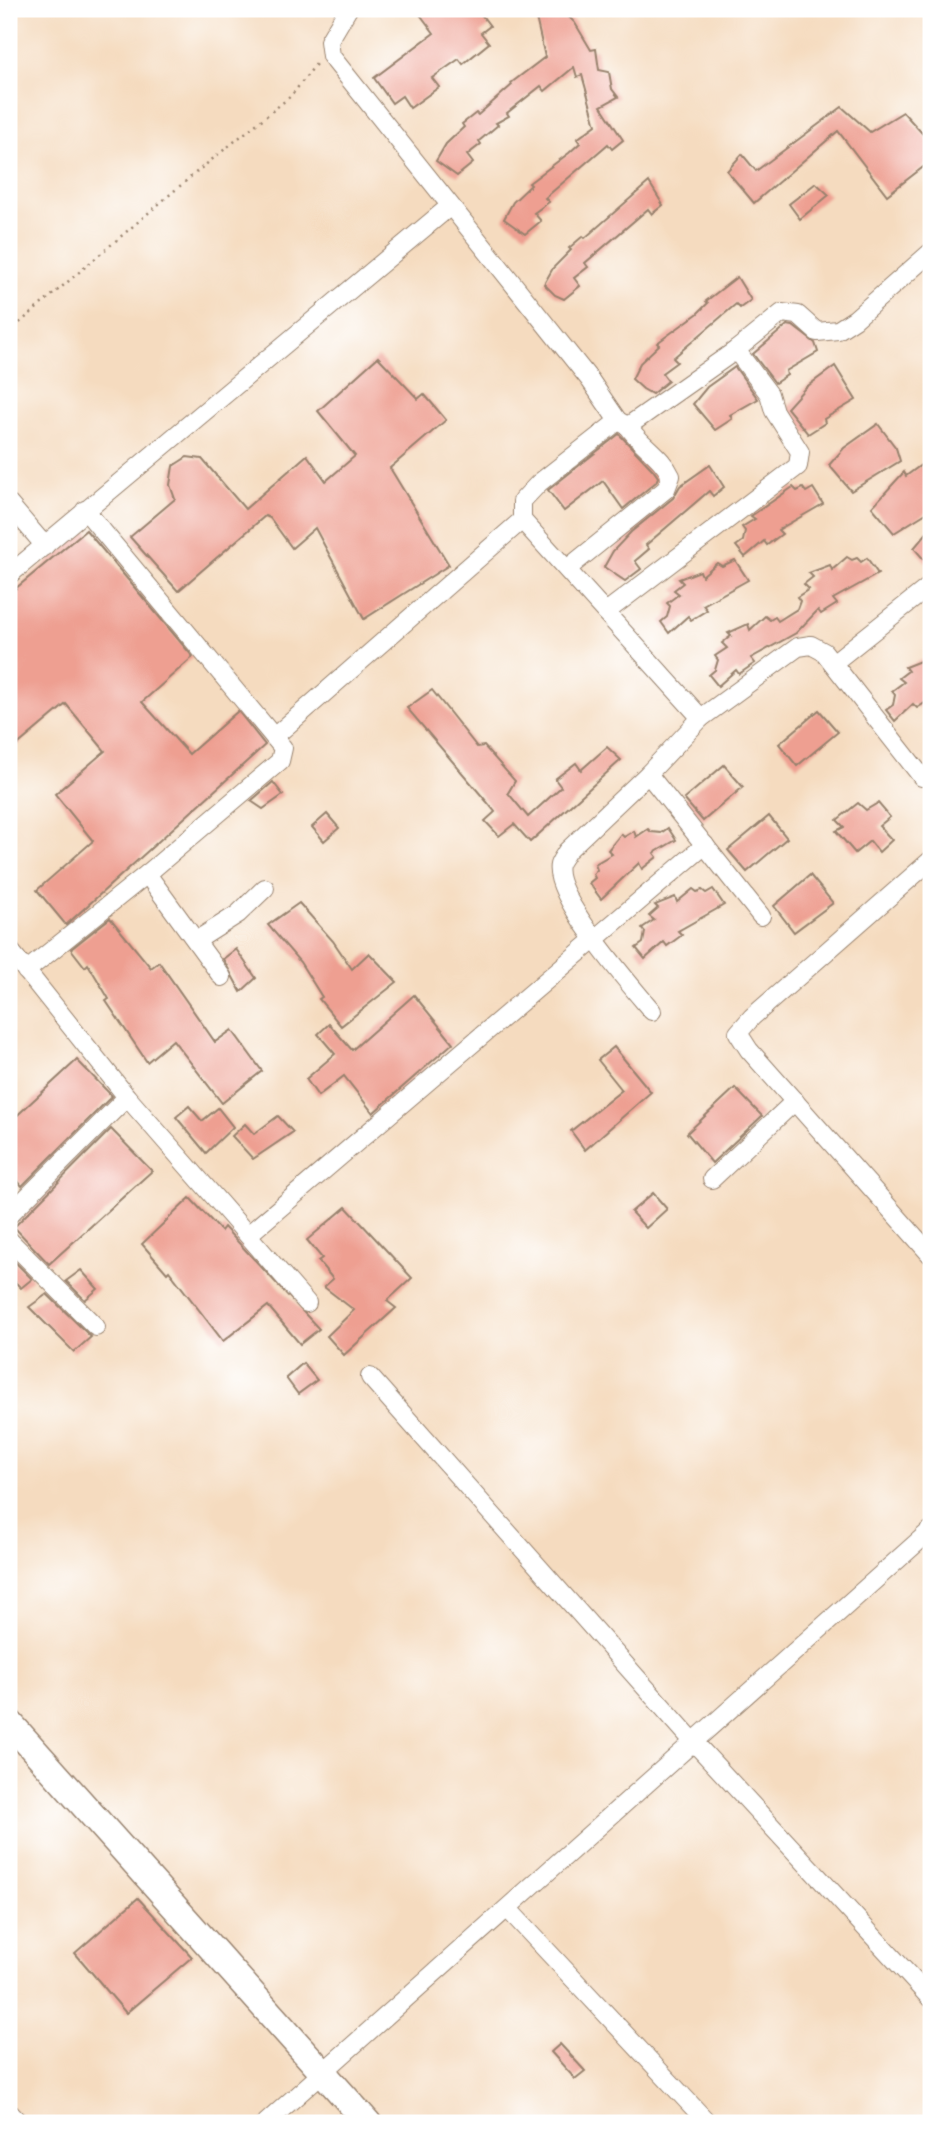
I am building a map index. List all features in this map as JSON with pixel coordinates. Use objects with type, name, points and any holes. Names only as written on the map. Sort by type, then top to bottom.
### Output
[{"type":"main road","points":[[9,1721],[368,2123]]},
{"type":"street","points":[[348,9],[329,41],[331,56],[623,424],[667,467],[671,476],[666,489],[567,569]]},
{"type":"street","points":[[9,575],[449,207]]},
{"type":"street","points":[[701,718],[522,520],[522,501],[539,483],[736,350],[782,313],[789,311],[817,332],[838,330],[931,252]]},
{"type":"street","points":[[606,612],[798,466],[800,452],[774,411],[769,394],[736,350]]},
{"type":"street","points":[[9,504],[45,546]]},
{"type":"street","points":[[26,971],[147,874],[280,761],[283,748],[85,510]]},
{"type":"street","points":[[274,737],[522,520]]},
{"type":"street","points":[[833,663],[931,585]]},
{"type":"street","points":[[652,1011],[594,940],[560,879],[559,865],[567,851],[648,774],[701,718],[798,647],[811,645],[824,652],[922,777]]},
{"type":"street","points":[[648,774],[761,916]]},
{"type":"street","points":[[248,1235],[705,845]]},
{"type":"street","points":[[931,860],[752,1017],[738,1034],[931,1255]]},
{"type":"street","points":[[147,874],[222,977]]},
{"type":"street","points":[[197,940],[238,914],[265,888]]},
{"type":"street","points":[[9,949],[127,1097],[307,1303]]},
{"type":"street","points":[[9,1215],[127,1097]]},
{"type":"street","points":[[712,1179],[795,1101]]},
{"type":"street","points":[[9,1240],[96,1326]]},
{"type":"street","points":[[370,1377],[692,1740],[931,1999]]},
{"type":"street","points":[[266,2123],[508,1909],[692,1740],[931,1530]]},
{"type":"street","points":[[508,1909],[708,2123]]},
{"type":"street","points":[[9,2112],[19,2123]]},
{"type":"path","points":[[9,332],[183,183],[291,96],[321,57],[331,56]]},
{"type":"building","points":[[416,9],[477,9],[490,26],[481,33],[489,43],[463,64],[459,59],[432,78],[439,87],[410,108],[402,96],[392,103],[374,78],[434,33]]},
{"type":"building","points":[[534,9],[561,9],[575,23],[591,50],[596,49],[599,70],[609,72],[612,89],[618,97],[601,106],[623,140],[612,149],[608,144],[545,198],[549,202],[534,213],[541,221],[525,234],[504,219],[513,202],[531,185],[529,183],[569,153],[580,143],[577,139],[596,125],[582,75],[577,77],[574,67],[545,91],[541,86],[507,113],[509,116],[496,123],[498,125],[479,141],[481,144],[467,155],[473,163],[457,176],[436,161],[446,144],[464,127],[462,124],[476,113],[478,115],[512,85],[511,83],[545,57]]},
{"type":"building","points":[[842,107],[870,132],[903,112],[931,143],[931,161],[887,195],[838,131],[754,203],[727,171],[742,154],[756,171]]},
{"type":"building","points":[[649,182],[663,205],[652,214],[648,209],[585,263],[588,267],[574,278],[580,286],[564,299],[555,295],[544,284],[553,268],[571,250],[569,248],[583,236],[585,238]]},
{"type":"building","points":[[816,183],[829,195],[800,219],[789,204]]},
{"type":"building","points":[[737,277],[751,300],[740,308],[736,304],[673,358],[677,362],[662,373],[668,381],[652,394],[632,379],[640,363],[659,345],[657,343],[697,314],[708,303],[706,301]]},
{"type":"building","points":[[787,325],[793,326],[815,343],[818,352],[786,371],[787,375],[775,383],[753,354]]},
{"type":"building","points":[[378,357],[418,399],[424,394],[446,420],[390,468],[449,565],[364,619],[315,528],[292,548],[270,518],[265,516],[178,591],[130,537],[175,499],[170,485],[173,466],[187,457],[202,459],[245,509],[307,455],[326,481],[355,456],[318,411]]},
{"type":"building","points":[[835,366],[856,400],[824,419],[825,423],[808,434],[787,408],[805,388]]},
{"type":"building","points":[[735,367],[758,399],[730,415],[732,419],[715,430],[693,404],[707,387]]},
{"type":"building","points":[[878,424],[896,448],[900,461],[851,491],[829,465],[844,448]]},
{"type":"building","points":[[619,434],[653,470],[658,477],[656,482],[623,509],[603,481],[564,511],[548,490]]},
{"type":"building","points":[[710,465],[724,487],[713,496],[709,491],[646,545],[649,549],[635,561],[641,569],[625,581],[604,567],[613,551],[631,532],[673,498],[680,486]]},
{"type":"building","points":[[921,465],[931,480],[931,510],[894,533],[872,507],[904,472],[906,476]]},
{"type":"building","points":[[793,487],[797,491],[803,488],[806,492],[813,488],[823,504],[778,530],[782,534],[767,545],[764,541],[745,557],[736,546],[743,541],[745,531],[742,527],[755,519],[751,516]]},
{"type":"building","points":[[931,528],[931,568],[914,548]]},
{"type":"building","points":[[86,530],[193,657],[142,702],[189,754],[238,711],[265,745],[66,925],[37,890],[93,841],[55,794],[105,751],[66,704],[9,752],[9,594]]},
{"type":"building","points":[[847,557],[852,560],[857,558],[861,562],[867,558],[878,574],[833,599],[837,604],[821,614],[818,610],[796,633],[751,658],[755,663],[739,674],[736,670],[718,686],[709,675],[715,670],[718,660],[715,656],[727,648],[722,643],[731,636],[728,633],[748,624],[750,630],[765,616],[770,620],[775,617],[778,621],[797,609],[800,601],[797,597],[809,589],[804,584],[813,577],[809,573],[830,565],[832,570]]},
{"type":"building","points":[[735,560],[748,580],[703,605],[707,610],[691,620],[688,616],[669,633],[661,622],[667,617],[670,606],[667,603],[679,594],[674,590],[683,583],[679,579],[700,571],[702,576],[717,563],[722,566]]},
{"type":"building","points":[[925,659],[931,671],[931,699],[917,708],[913,704],[895,721],[886,710],[893,705],[895,695],[892,691],[904,682],[899,678],[908,671],[905,667]]},
{"type":"building","points":[[432,690],[477,747],[484,746],[515,781],[508,793],[528,817],[561,787],[555,779],[576,763],[581,770],[607,747],[621,760],[530,842],[514,824],[499,836],[485,821],[495,812],[407,708]]},
{"type":"building","points":[[819,710],[838,732],[797,766],[779,744]]},
{"type":"building","points":[[724,765],[743,787],[703,821],[684,799]]},
{"type":"building","points":[[273,782],[283,795],[263,809],[251,801]]},
{"type":"building","points":[[858,803],[866,810],[878,803],[890,817],[879,826],[892,840],[879,852],[870,841],[855,853],[836,831],[844,827],[837,820]]},
{"type":"building","points":[[327,814],[339,828],[324,841],[312,827]]},
{"type":"building","points":[[769,816],[787,838],[747,872],[728,850]]},
{"type":"building","points":[[668,828],[676,840],[654,853],[657,857],[642,869],[639,863],[601,899],[589,883],[595,878],[595,864],[612,854],[608,850],[621,834],[624,837],[634,831],[636,837],[648,829],[661,833]]},
{"type":"building","points":[[810,875],[833,903],[794,932],[774,906]]},
{"type":"building","points":[[693,889],[706,893],[713,889],[724,905],[678,931],[682,935],[667,946],[664,942],[645,959],[636,948],[643,943],[645,932],[642,928],[654,920],[649,916],[658,908],[655,905],[675,897],[677,902]]},
{"type":"building","points":[[299,903],[333,941],[352,969],[369,953],[397,982],[341,1026],[319,999],[322,997],[300,962],[268,925]]},
{"type":"building","points":[[110,918],[151,968],[159,962],[215,1042],[232,1030],[262,1071],[222,1103],[173,1040],[147,1062],[106,1001],[109,999],[88,964],[85,967],[71,949]]},
{"type":"building","points":[[236,949],[256,978],[241,992],[223,959]]},
{"type":"building","points":[[414,995],[453,1043],[373,1113],[344,1076],[318,1096],[306,1079],[335,1054],[318,1034],[329,1024],[352,1050]]},
{"type":"building","points":[[614,1047],[651,1092],[585,1150],[571,1131],[622,1090],[598,1060]]},
{"type":"building","points":[[77,1060],[112,1096],[22,1186],[9,1171],[9,1123]]},
{"type":"building","points":[[735,1088],[762,1116],[712,1163],[687,1133]]},
{"type":"building","points":[[189,1106],[202,1121],[218,1108],[233,1127],[206,1153],[176,1117]]},
{"type":"building","points":[[278,1116],[293,1132],[253,1159],[232,1136],[245,1124],[254,1134]]},
{"type":"building","points":[[111,1129],[152,1171],[49,1264],[14,1227]]},
{"type":"building","points":[[653,1193],[667,1209],[646,1228],[631,1212]]},
{"type":"building","points":[[190,1198],[221,1231],[224,1227],[319,1329],[300,1344],[268,1306],[223,1341],[169,1271],[167,1273],[142,1244]]},
{"type":"building","points":[[346,1207],[412,1278],[387,1301],[396,1308],[344,1355],[327,1336],[354,1310],[324,1287],[333,1279],[318,1261],[322,1258],[307,1240]]},
{"type":"building","points":[[9,1256],[32,1279],[21,1288],[9,1276]]},
{"type":"building","points":[[81,1270],[98,1289],[85,1300],[66,1281]]},
{"type":"building","points":[[47,1294],[91,1337],[74,1352],[29,1307]]},
{"type":"building","points":[[303,1363],[317,1380],[298,1394],[286,1378]]},
{"type":"building","points":[[138,1898],[192,1957],[126,2013],[75,1953]]},
{"type":"building","points":[[560,2044],[585,2071],[575,2079],[551,2052]]}]
